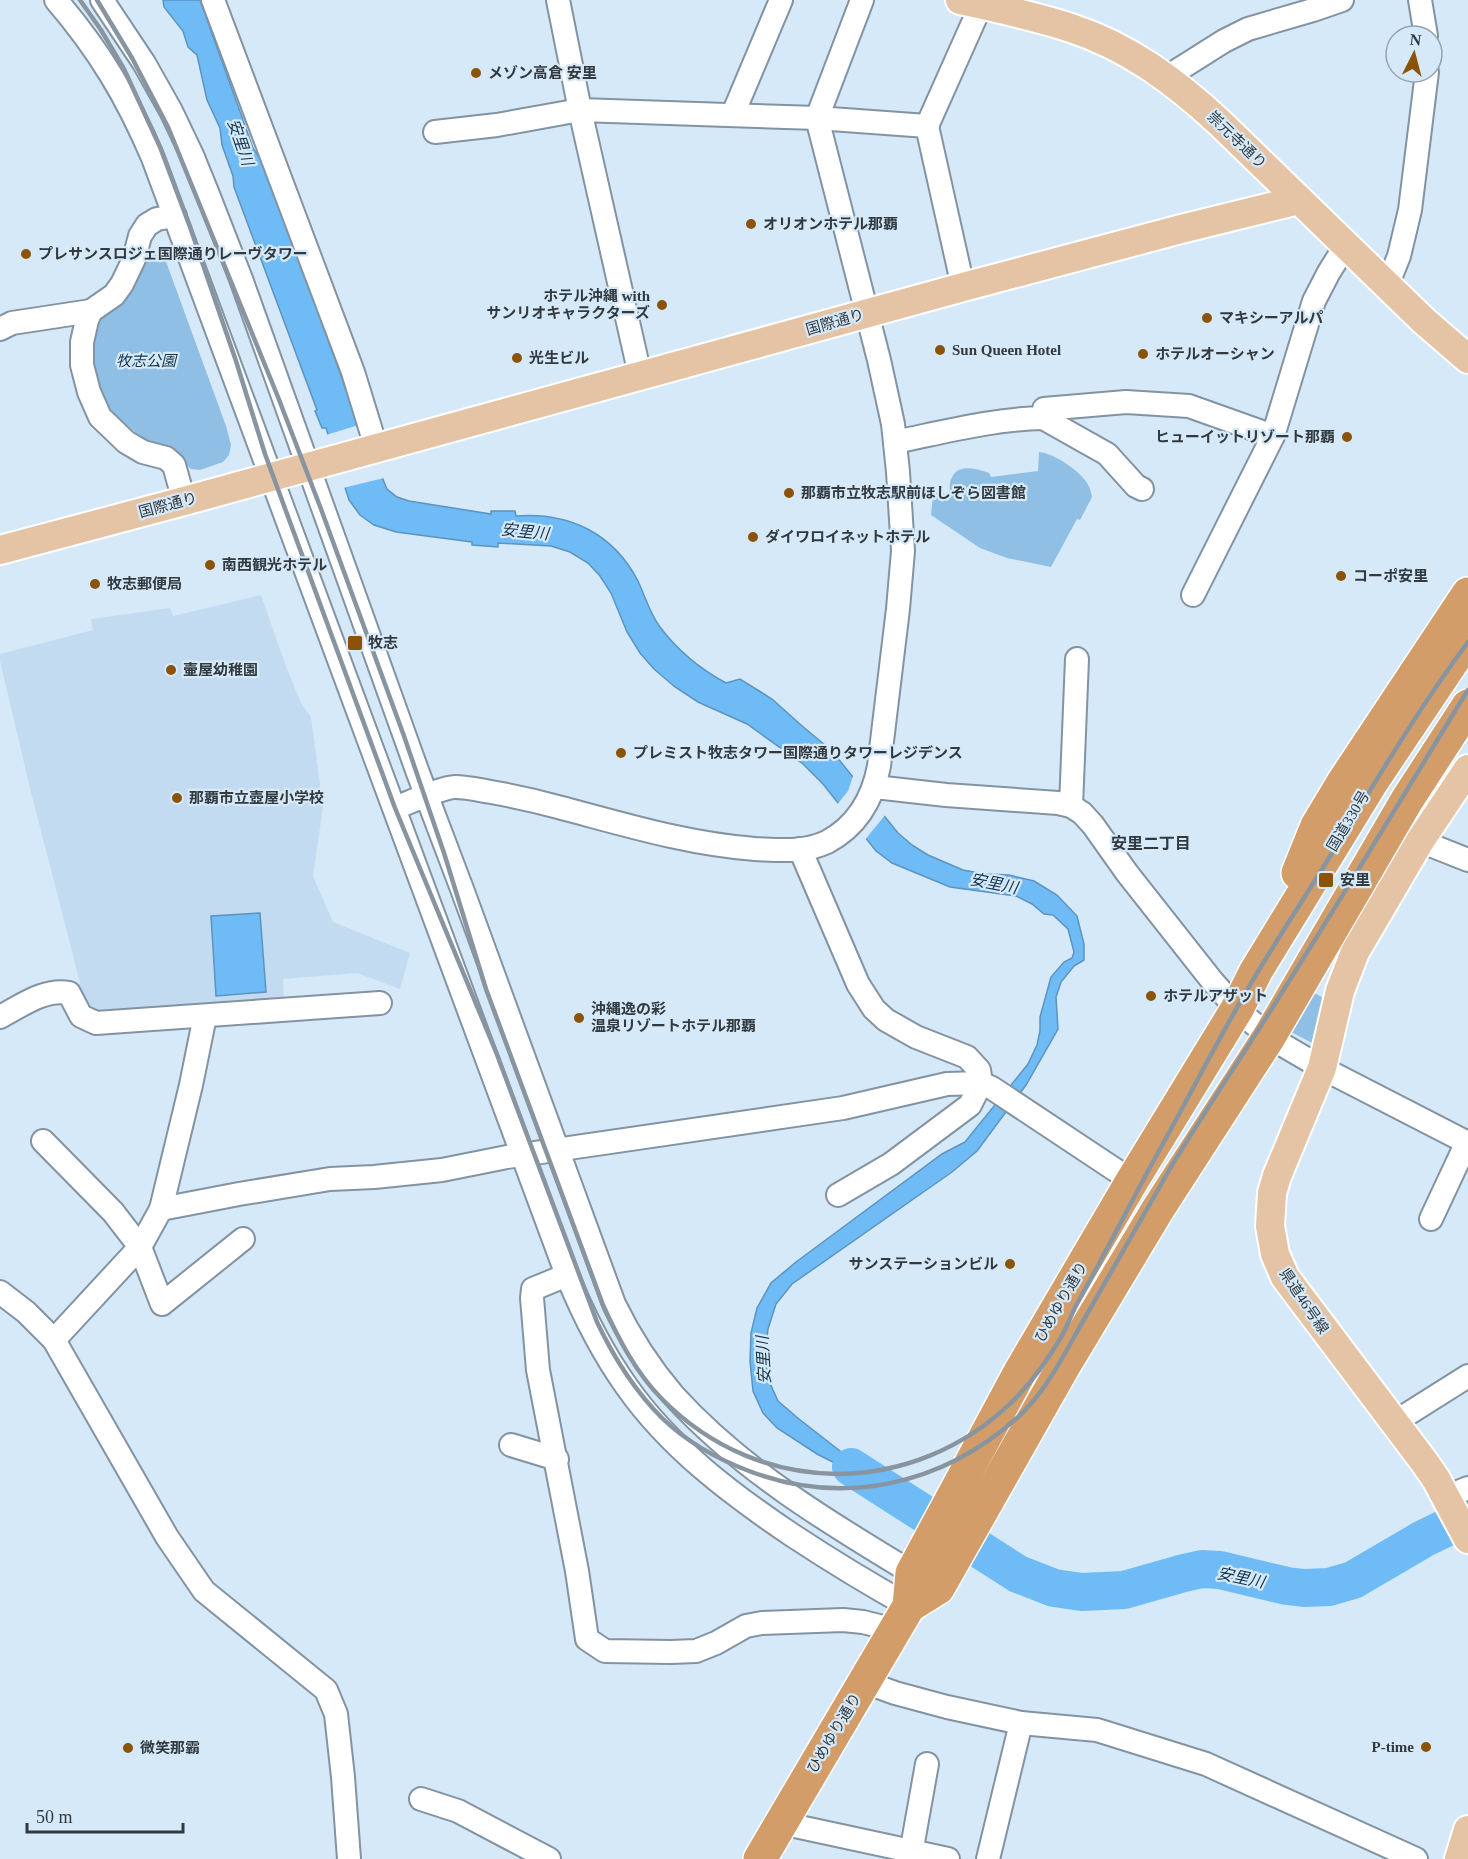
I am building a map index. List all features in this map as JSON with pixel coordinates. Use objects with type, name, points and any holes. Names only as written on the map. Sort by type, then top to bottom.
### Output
[{"type":"highway","points":[[1237,1009],[1239,978],[1301,868],[1317,825],[1468,594]]},
{"type":"highway","name":"国道330号","points":[[1237,1009],[1256,971],[1373,780],[1468,638]]},
{"type":"highway","points":[[1269,1037],[1407,800],[1468,706]]},
{"type":"highway","points":[[1269,1037],[1288,1025],[1468,742]]},
{"type":"highway","name":"ひめゆり通り","points":[[966,1507],[1020,1372],[1132,1181],[1237,1009]]},
{"type":"highway","name":"ひめゆり通り","points":[[760,1859],[925,1581],[966,1507],[1047,1393],[1158,1209],[1269,1037]]},
{"type":"main road","name":"崇元寺通り","points":[[970,2],[1071,28],[1127,52],[1167,77],[1190,95],[1387,286],[1468,359]]},
{"type":"main road","name":"国際通り","points":[[0,550],[963,287],[1299,200]]},
{"type":"main road","name":"県道46号線","points":[[1468,769],[1420,841],[1346,971],[1322,1068],[1276,1176],[1270,1209],[1273,1248],[1285,1278],[1425,1463],[1455,1497],[1468,1539]]},
{"type":"main road","points":[[1459,1859],[1463,1827]]},
{"type":"street","points":[[56,0],[88,39],[121,90],[138,124],[175,216],[581,1309],[628,1389],[674,1442],[750,1506],[856,1576],[902,1618]]},
{"type":"street","points":[[102,0],[144,63],[192,155],[241,279],[326,461],[426,796],[614,1304],[639,1349],[674,1395],[707,1428],[743,1460],[809,1508],[925,1581]]},
{"type":"street","points":[[213,0],[353,372],[374,448]]},
{"type":"street","points":[[558,0],[580,110],[640,375]]},
{"type":"street","points":[[733,114],[781,0]]},
{"type":"street","points":[[395,808],[453,787],[471,788],[526,798],[700,843],[769,850],[800,849],[825,842],[846,828],[860,813],[876,784],[903,551],[895,442],[888,398],[817,117],[862,0]]},
{"type":"street","points":[[1167,77],[1224,41],[1248,29],[1342,0]]},
{"type":"street","points":[[1420,0],[1424,24]]},
{"type":"street","points":[[963,287],[927,126],[970,2]]},
{"type":"street","points":[[1387,286],[1399,256],[1410,210],[1426,84]]},
{"type":"street","points":[[435,132],[497,125],[580,110],[817,117],[927,126]]},
{"type":"street","points":[[0,329],[12,323],[91,311],[114,295],[123,284],[134,259],[140,236],[147,225],[157,219],[175,216]]},
{"type":"street","points":[[1193,595],[1273,436],[1314,301],[1346,246]]},
{"type":"street","points":[[91,311],[82,342],[82,365],[89,392],[100,417],[126,442],[143,452],[166,458],[174,465],[184,501]]},
{"type":"street","points":[[1043,418],[1044,409],[1126,402],[1189,406],[1273,436]]},
{"type":"street","points":[[895,442],[970,426],[1017,419],[1043,418],[1107,454],[1136,486],[1142,489]]},
{"type":"street","points":[[1071,806],[1077,659]]},
{"type":"street","points":[[876,784],[936,794],[1058,802],[1082,813],[1182,944],[1237,1009],[1269,1037],[1322,1068],[1467,1142],[1431,1219]]},
{"type":"street","points":[[1420,841],[1468,860]]},
{"type":"street","points":[[800,849],[858,984],[874,1009],[886,1020],[916,1037],[967,1058],[979,1070],[987,1085],[1132,1181]]},
{"type":"street","points":[[0,1017],[40,996],[58,991],[69,993],[81,1016],[96,1023],[380,1003]]},
{"type":"street","points":[[54,1340],[140,1247],[161,1209],[205,1016]]},
{"type":"street","points":[[161,1209],[330,1179],[442,1170],[523,1155],[843,1108],[947,1084],[987,1085]]},
{"type":"street","points":[[838,1195],[891,1164],[970,1104],[987,1085]]},
{"type":"street","points":[[43,1141],[112,1212],[140,1247],[162,1304],[243,1239]]},
{"type":"street","points":[[567,1275],[533,1289],[532,1298],[538,1370],[557,1459],[587,1639],[605,1651],[696,1652],[746,1626],[762,1623],[843,1620],[863,1622],[902,1618]]},
{"type":"street","points":[[0,1292],[26,1312],[54,1340],[167,1537],[204,1591],[326,1690],[336,1714],[349,1859]]},
{"type":"street","points":[[1395,1422],[1468,1376]]},
{"type":"street","points":[[511,1445],[557,1459]]},
{"type":"street","points":[[864,1682],[947,1707],[1021,1722],[1097,1731],[1206,1764],[1416,1859]]},
{"type":"street","points":[[988,1859],[1021,1722]]},
{"type":"street","points":[[910,1855],[927,1764]]},
{"type":"street","points":[[421,1799],[458,1811],[538,1857]]},
{"type":"street","points":[[781,1823],[910,1855],[948,1859]]},
{"type":"shaded area","name":"那覇市立壺屋小学校","points":[[261,595],[287,669],[301,703],[311,717],[323,807],[313,876],[333,922],[410,953],[400,989],[357,973],[283,979],[284,1005],[94,1015],[76,991],[80,983],[30,788],[0,654],[93,630],[91,619],[170,608],[173,616]]},
{"type":"green space","name":"牧志公園","points":[[146,251],[164,256],[231,445],[229,455],[223,462],[200,470],[191,469],[171,450],[146,440],[119,420],[105,404],[94,375],[90,352],[95,329],[102,314],[129,293]]},
{"type":"green space","points":[[1039,452],[1059,459],[1073,468],[1088,485],[1092,497],[1080,520],[1077,519],[1051,567],[1007,558],[980,548],[931,515],[933,496],[937,491],[950,496],[951,478],[959,470],[965,468],[980,470],[989,473],[991,477],[1038,471]]},
{"type":"green space","points":[[1314,993],[1324,998],[1318,1046],[1291,1032]]},
{"type":"water","points":[[163,0],[200,0],[253,148],[265,166],[351,403],[387,489],[397,497],[409,501],[491,514],[491,511],[515,511],[516,516],[554,518],[588,529],[616,550],[628,564],[656,622],[682,652],[707,672],[726,683],[740,679],[772,699],[832,751],[898,833],[912,845],[928,855],[963,870],[1009,875],[1034,881],[1057,895],[1077,916],[1084,944],[1084,960],[1074,966],[1061,982],[1056,997],[1058,1029],[1026,1085],[977,1151],[952,1172],[792,1284],[776,1304],[768,1329],[765,1355],[769,1381],[778,1401],[894,1493],[817,1454],[777,1428],[763,1413],[753,1391],[750,1361],[751,1333],[757,1308],[771,1283],[796,1262],[942,1154],[965,1142],[1028,1064],[1037,1045],[1040,1017],[1051,977],[1064,962],[1072,958],[1074,952],[1068,929],[1053,915],[1044,914],[1032,904],[1016,896],[950,887],[892,863],[876,851],[823,784],[803,764],[747,724],[698,702],[675,687],[654,669],[640,653],[627,632],[611,593],[600,576],[588,563],[570,552],[551,546],[498,543],[498,547],[472,545],[472,542],[396,532],[374,525],[360,515],[349,500],[326,428],[322,428],[315,411],[317,410],[234,187],[233,176],[222,145],[220,128],[207,100],[197,55],[188,47],[183,31],[164,7]]},
{"type":"water","points":[[260,913],[266,992],[216,996],[211,916]]},
{"type":"pier","points":[[362,424],[384,478],[343,488],[326,435]]},
{"type":"pier","points":[[854,773],[886,814],[864,841],[836,806],[848,791]]},
{"type":"waterway","name":"安里川","points":[[851,1467],[1018,1574],[1054,1588],[1082,1592],[1124,1590],[1202,1569],[1220,1570],[1287,1586],[1329,1587],[1353,1580],[1423,1539],[1468,1517]]},
{"type":"railway","points":[[80,0],[124,69],[160,147],[236,361],[265,454],[395,808],[496,1052],[597,1322],[625,1373],[662,1418],[682,1435],[725,1461],[785,1482],[820,1487],[856,1488],[891,1483],[924,1474],[957,1460],[988,1441],[1028,1407],[1055,1370],[1171,1167],[1305,956],[1468,690]]},
{"type":"railway","points":[[97,0],[132,58],[168,127],[278,397],[404,736],[444,853],[486,989],[603,1305],[628,1355],[662,1399],[701,1432],[745,1455],[790,1469],[837,1474],[884,1469],[930,1456],[973,1433],[1020,1394],[1063,1334],[1248,988],[1398,746],[1468,642]]},
{"type":"place","name":"メゾン高倉 安里","points":[[476,73]]},
{"type":"place","name":"オリオンホテル那覇","points":[[751,224]]},
{"type":"place","name":"プレサンスロジェ国際通りレーヴタワー","points":[[26,254]]},
{"type":"place","name":"ホテル沖縄 with サンリオキャラクターズ","points":[[662,305]]},
{"type":"place","name":"マキシーアルパ","points":[[1207,318]]},
{"type":"place","name":"Sun Queen Hotel","points":[[940,350]]},
{"type":"place","name":"ホテルオーシャン","points":[[1143,354]]},
{"type":"place","name":"光生ビル","points":[[517,358]]},
{"type":"place","name":"ヒューイットリゾート那覇","points":[[1347,437]]},
{"type":"place","name":"那覇市立牧志駅前ほしぞら図書館","points":[[789,493]]},
{"type":"place","name":"ダイワロイネットホテル","points":[[753,537]]},
{"type":"place","name":"南西観光ホテル","points":[[210,565]]},
{"type":"place","name":"コーポ安里","points":[[1341,576]]},
{"type":"place","name":"牧志郵便局","points":[[95,584]]},
{"type":"place","name":"牧志","points":[[355,643]]},
{"type":"place","name":"壷屋幼稚園","points":[[171,670]]},
{"type":"place","name":"プレミスト牧志タワー国際通りタワーレジデンス","points":[[621,753]]},
{"type":"place","name":"那覇市立壺屋小学校","points":[[177,798]]},
{"type":"place","name":"安里","points":[[1326,880]]},
{"type":"place","name":"ホテルアザット","points":[[1151,996]]},
{"type":"place","name":"沖縄逸の彩 温泉リゾートホテル那覇","points":[[579,1018]]},
{"type":"place","name":"サンステーションビル","points":[[1010,1264]]},
{"type":"place","name":"P-time","points":[[1426,1747]]},
{"type":"place","name":"微笑那霸","points":[[128,1748]]},
{"type":"district","name":"安里二丁目","points":[[1151,843]]}]
